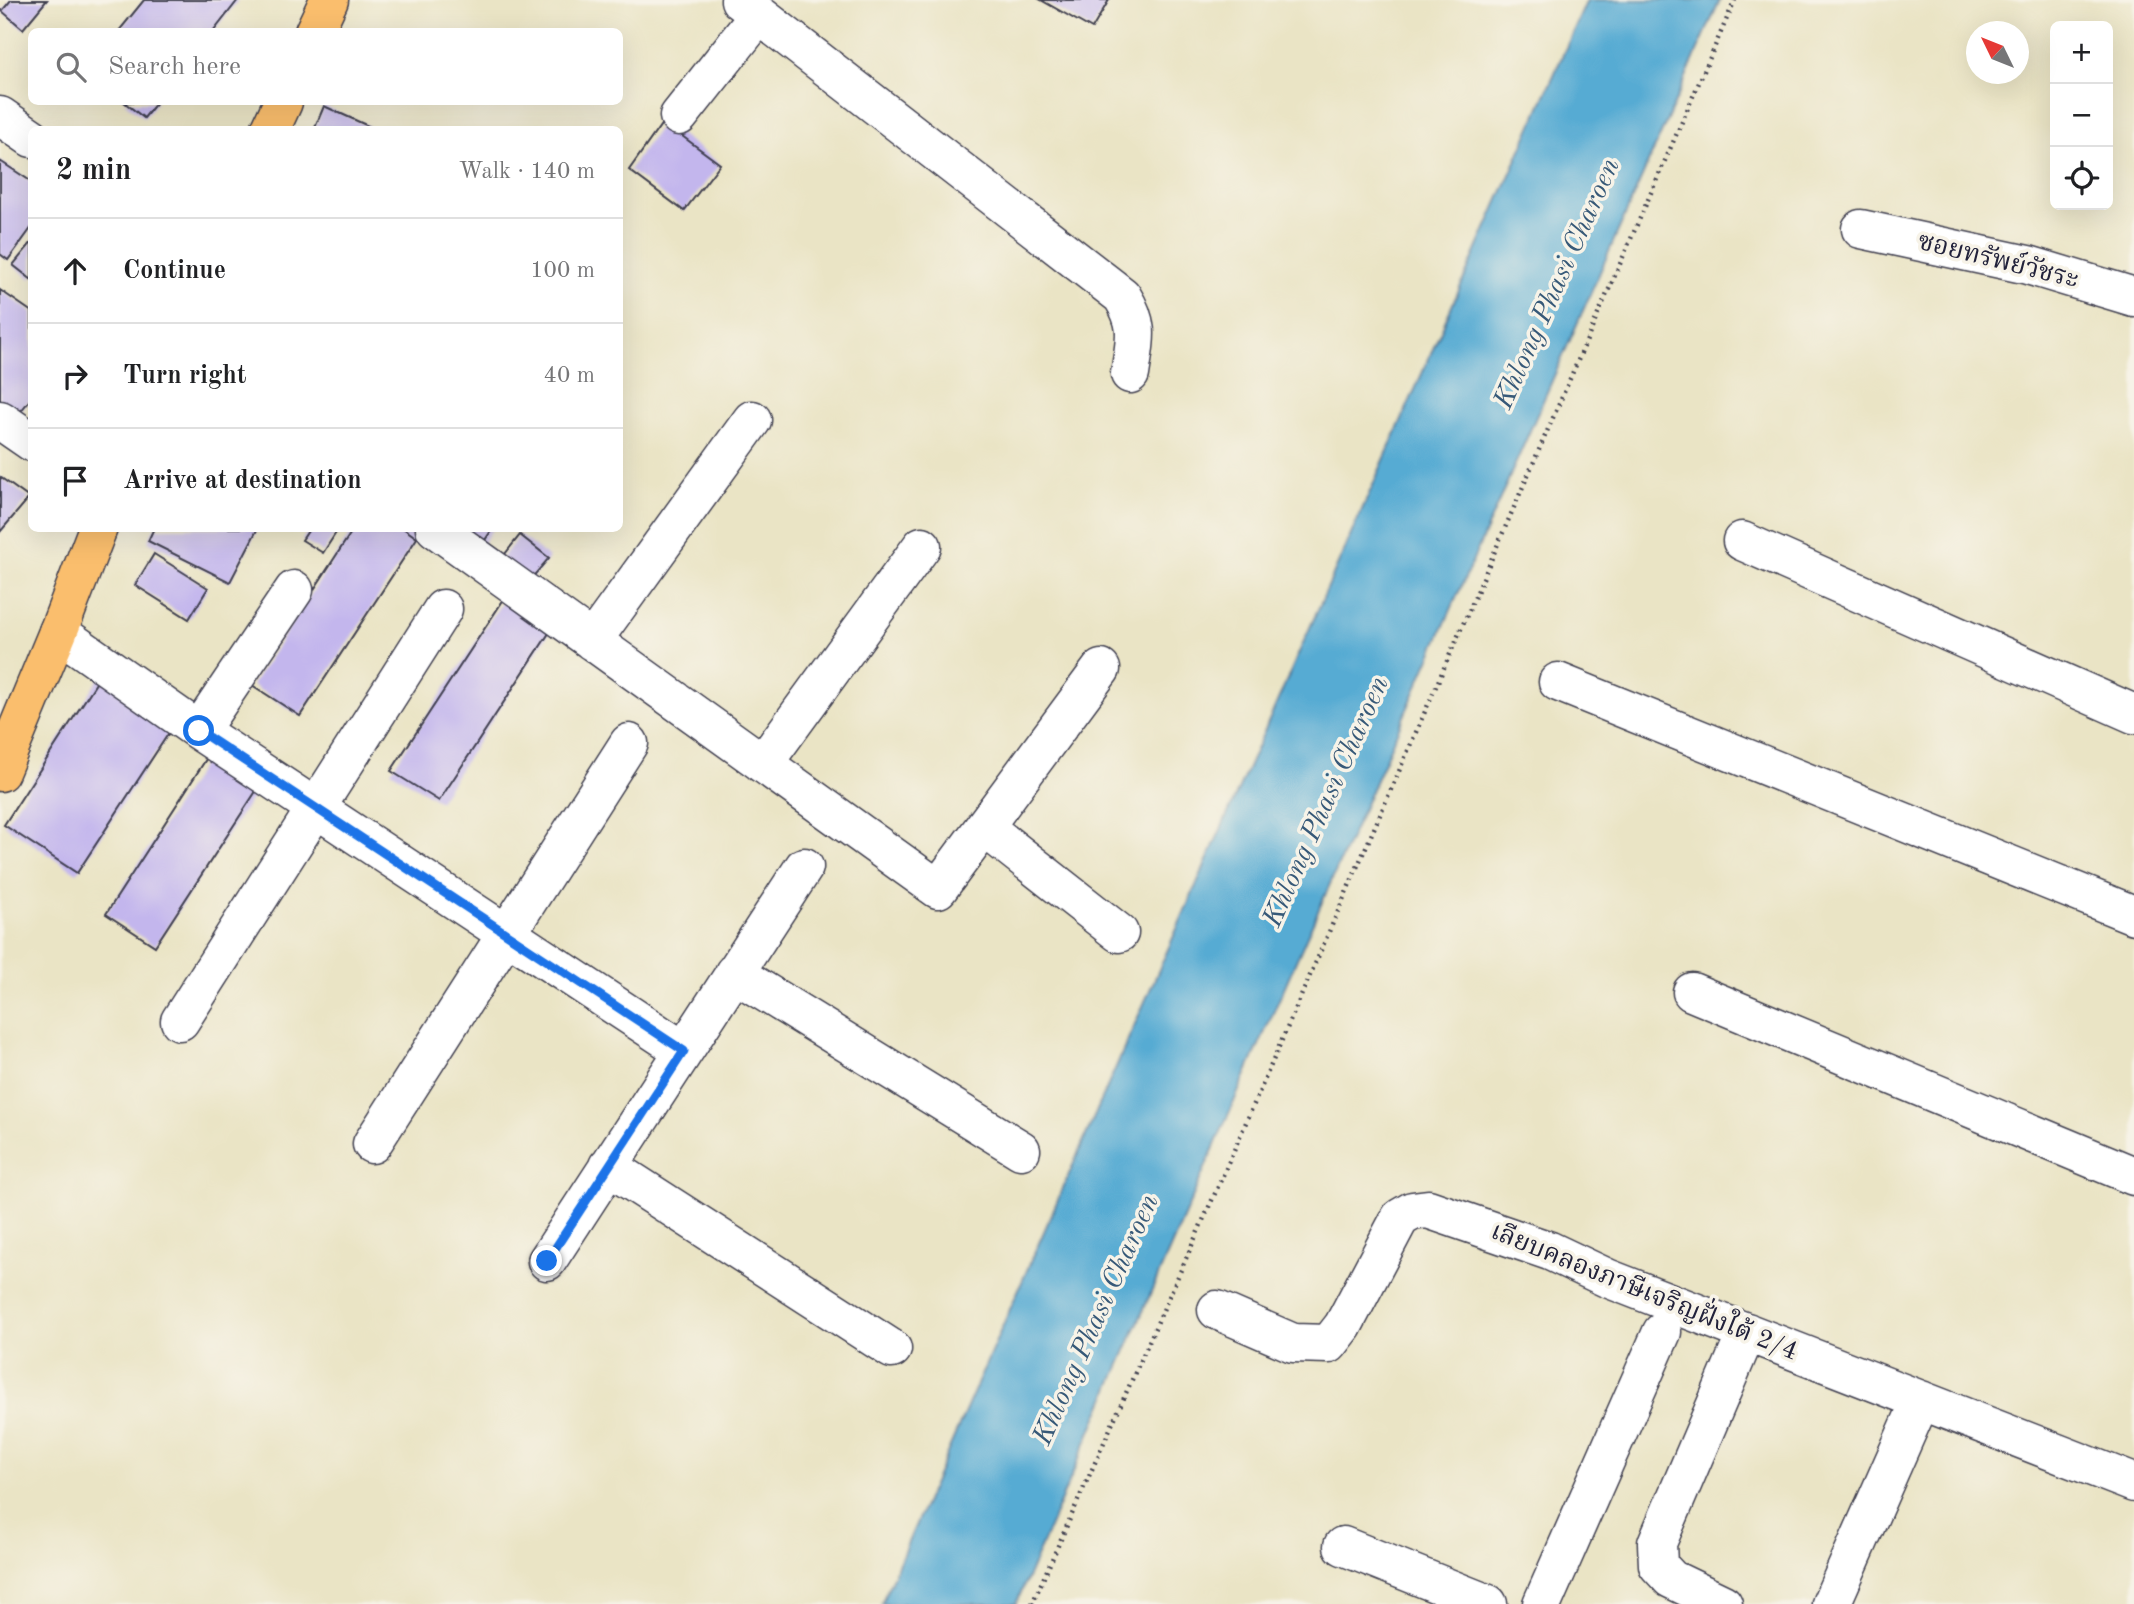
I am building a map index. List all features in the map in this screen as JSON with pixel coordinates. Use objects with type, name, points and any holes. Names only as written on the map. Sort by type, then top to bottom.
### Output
[{"type":"main road","points":[[316,28],[328,0]]},
{"type":"main road","points":[[272,126],[282,105]]},
{"type":"main road","points":[[3,753],[58,632],[96,532]]},
{"type":"street","points":[[679,116],[750,7],[1122,296],[1132,312],[1136,330],[1130,374]]},
{"type":"street","points":[[0,116],[28,135]]},
{"type":"street","name":"ซอยทรัพย์วัชระ","points":[[1861,229],[2028,265],[2134,297]]},
{"type":"street","points":[[0,420],[28,439]]},
{"type":"street","points":[[592,641],[752,420]]},
{"type":"street","points":[[441,532],[938,888],[1101,669]]},
{"type":"street","points":[[1742,541],[2134,714]]},
{"type":"street","points":[[763,764],[922,546]]},
{"type":"street","points":[[199,731],[294,590]]},
{"type":"street","points":[[180,1021],[443,609]]},
{"type":"street","points":[[58,632],[199,731],[684,1051]]},
{"type":"street","points":[[1558,682],[2134,915]]},
{"type":"street","points":[[372,1144],[629,743]]},
{"type":"street","points":[[984,827],[1119,933]]},
{"type":"street","points":[[547,1261],[804,867]]},
{"type":"street","points":[[734,973],[1021,1150]]},
{"type":"street","points":[[1692,992],[2134,1176]]},
{"type":"street","points":[[608,1166],[892,1349]]},
{"type":"street","name":"เลียบคลองภาษีเจริญฝั่งใต้ 2/4","points":[[1217,1310],[1293,1343],[1329,1344],[1343,1326],[1400,1218],[1412,1211],[1428,1209],[1550,1251],[1607,1278],[2134,1483]]},
{"type":"street","points":[[1542,1604],[1662,1332]]},
{"type":"street","points":[[1723,1604],[1671,1579],[1658,1566],[1657,1543],[1747,1332]]},
{"type":"street","points":[[1831,1604],[1921,1400]]},
{"type":"street","points":[[1343,1546],[1488,1604]]},
{"type":"path","points":[[1032,1604],[1217,1189],[1735,0]]},
{"type":"water","name":"Khlong Phasi Charoen","points":[[1587,0],[1720,0],[1225,1122],[1016,1604],[881,1604],[1112,1076]]},
{"type":"building","points":[[11,0],[47,0],[23,29],[2,11]]},
{"type":"building","points":[[144,0],[238,0],[216,28],[121,28]]},
{"type":"building","points":[[1041,0],[1109,0],[1092,29]]},
{"type":"building","points":[[128,105],[155,105],[144,118]]},
{"type":"building","points":[[324,106],[368,126],[316,126]]},
{"type":"building","points":[[663,122],[720,164],[684,211],[629,170]]},
{"type":"building","points":[[0,161],[28,179],[28,232],[8,260],[0,254]]},
{"type":"building","points":[[28,247],[28,277],[13,265]]},
{"type":"building","points":[[0,290],[28,309],[28,402],[17,416],[0,404]]},
{"type":"building","points":[[0,477],[28,499],[0,532]]},
{"type":"building","points":[[152,532],[256,532],[230,582],[148,541]]},
{"type":"building","points":[[307,532],[336,532],[323,553],[302,540]]},
{"type":"building","points":[[351,532],[409,532],[417,538],[300,716],[252,685]]},
{"type":"building","points":[[448,532],[490,532],[477,552]]},
{"type":"building","points":[[520,535],[549,558],[524,587],[497,564]]},
{"type":"building","points":[[154,554],[208,588],[189,619],[135,585]]},
{"type":"building","points":[[506,596],[553,627],[439,801],[391,771]]},
{"type":"building","points":[[100,677],[174,725],[77,873],[4,825]]},
{"type":"building","points":[[212,750],[262,782],[155,946],[106,914]]},
{"type":"route","points":[[199,731],[684,1051],[547,1261]]}]
